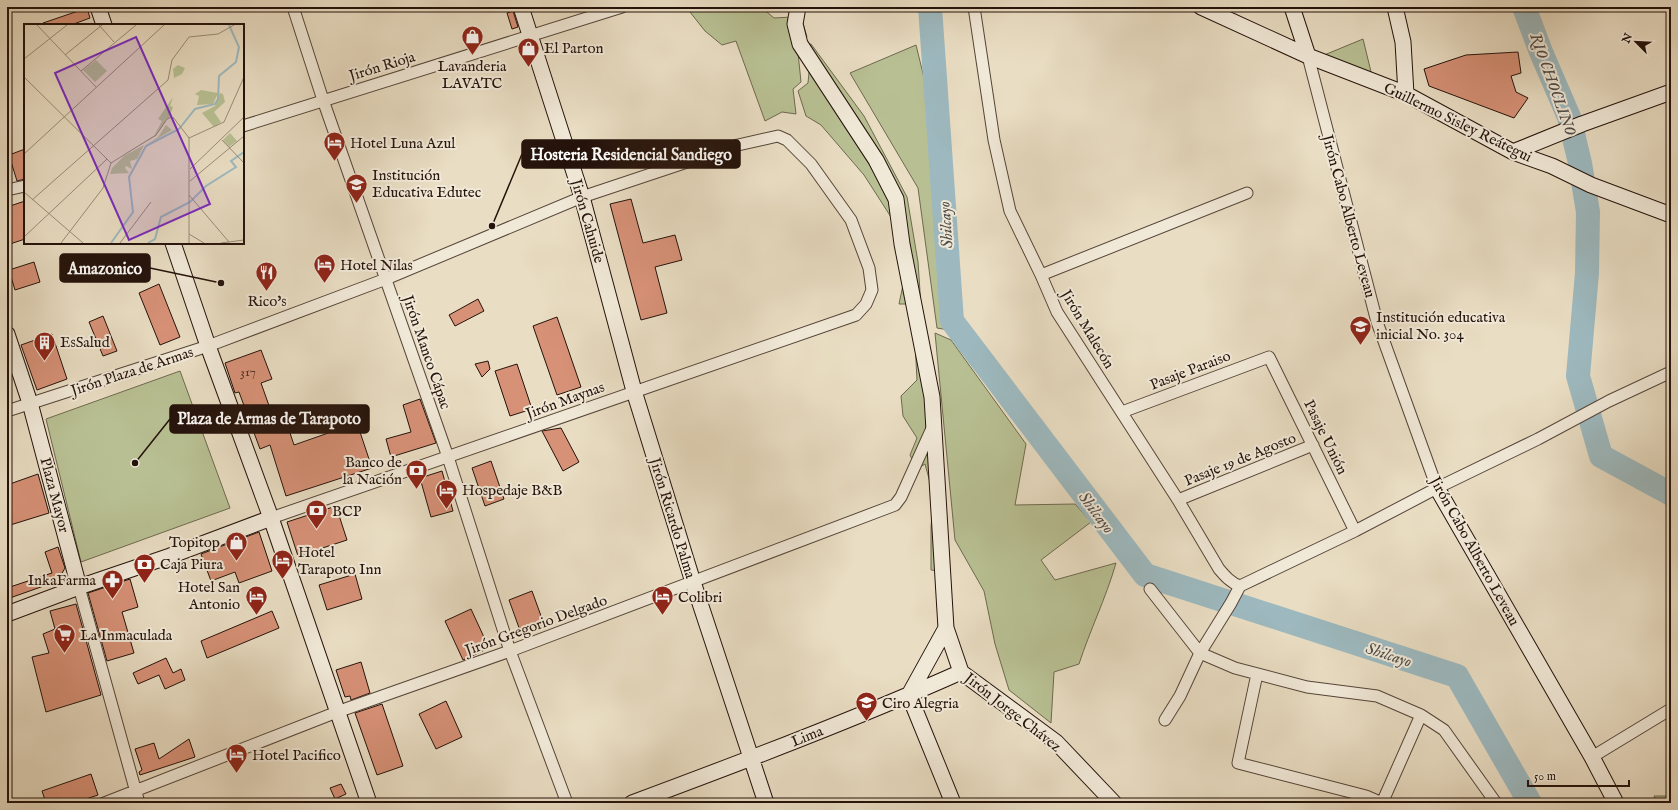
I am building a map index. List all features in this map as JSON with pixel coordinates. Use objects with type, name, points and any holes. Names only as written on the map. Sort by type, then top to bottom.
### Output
[{"type":"street","points":[[98,7],[104,24]]},
{"type":"street","name":"Jirón Manco Cápac","points":[[293,7],[323,100],[448,457],[510,651],[567,803]]},
{"type":"street","name":"Jirón Cahuide","points":[[521,7],[582,197],[634,391]]},
{"type":"street","name":"Jirón Rioja","points":[[244,126],[622,7]]},
{"type":"street","name":"Jirón Jorge Chávez","points":[[798,7],[795,24],[800,44],[876,160],[896,199],[902,244],[932,398],[946,628],[961,672],[1056,742],[1114,803]]},
{"type":"street","name":"Jirón Malecón","points":[[974,7],[994,140],[1010,211],[1057,312],[1178,500],[1219,568],[1226,577],[1240,586]]},
{"type":"street","name":"Guillermo Sisley Reátegui","points":[[1202,7],[1308,56],[1406,94],[1513,152],[1552,166],[1591,185],[1671,215]]},
{"type":"street","name":"Jirón Cabo Alberto Leveau","points":[[1292,7],[1308,56],[1377,322],[1437,488],[1592,757],[1616,803]]},
{"type":"street","points":[[1395,7],[1403,42],[1406,94]]},
{"type":"street","points":[[1513,152],[1542,139],[1671,92]]},
{"type":"street","name":"Jirón Maynas","points":[[271,518],[856,315],[866,304],[872,290],[870,268],[851,220],[811,164],[787,140],[778,136],[738,145],[582,197]]},
{"type":"street","points":[[7,190],[24,186]]},
{"type":"street","points":[[1041,275],[1247,193]]},
{"type":"street","points":[[173,244],[208,346],[386,279],[582,197]]},
{"type":"street","name":"Plaza Mayor","points":[[7,334],[30,403],[79,587]]},
{"type":"street","name":"Jirón Plaza de Armas","points":[[7,411],[208,346],[271,518],[369,803]]},
{"type":"street","name":"Pasaje Paraiso","points":[[1122,412],[1269,357]]},
{"type":"street","name":"Pasaje Unión","points":[[1269,357],[1355,531]]},
{"type":"street","points":[[1165,720],[1180,696],[1203,648],[1240,586],[1355,531],[1437,488],[1538,439],[1609,401],[1671,372]]},
{"type":"street","name":"Jirón Ricardo Palma","points":[[634,391],[693,582],[766,803]]},
{"type":"street","name":"Jirón Gregorio Delgado","points":[[104,803],[337,712],[510,651],[895,506],[901,497],[933,425]]},
{"type":"street","name":"Pasaje 19 de Agosto","points":[[1178,500],[1313,445]]},
{"type":"street","points":[[7,614],[271,518]]},
{"type":"street","points":[[79,587],[139,803]]},
{"type":"street","points":[[1150,589],[1203,648],[1235,668],[1307,687],[1377,696],[1421,715],[1444,730],[1496,803]]},
{"type":"street","points":[[946,628],[909,695],[953,803]]},
{"type":"street","name":"Lima","points":[[632,803],[751,759],[909,695],[961,672]]},
{"type":"street","points":[[1257,674],[1238,763],[1366,796],[1382,803],[1421,715]]},
{"type":"street","points":[[1592,757],[1671,709]]},
{"type":"green space","points":[[686,7],[761,7],[774,18],[792,17],[803,23],[807,37],[797,43],[801,82],[793,89],[796,114],[782,112],[765,121],[736,41],[722,45],[705,31]]},
{"type":"green space","points":[[1363,39],[1374,84],[1317,58]]},
{"type":"green space","points":[[811,44],[864,116],[907,197],[918,262],[939,571],[931,570],[931,486],[925,464],[917,469],[910,455],[917,438],[903,416],[901,396],[917,380],[913,304],[899,304],[903,285],[891,217],[864,175],[821,125],[806,116],[798,91],[808,83],[810,62],[804,45]]},
{"type":"green space","points":[[916,45],[927,90],[939,251],[949,330],[937,328],[918,188],[850,73]]},
{"type":"green space","points":[[935,333],[951,340],[1026,444],[1015,505],[1075,504],[1091,522],[1041,560],[1055,580],[1116,563],[1108,589],[1079,664],[1054,672],[1051,723],[1009,690],[995,644],[984,591],[955,540]]},
{"type":"green space","points":[[180,371],[230,508],[81,562],[46,419]]},
{"type":"green space","points":[[1654,796],[1671,796],[1671,803],[1657,803]]},
{"type":"building","points":[[87,8],[90,18],[74,24],[43,23]]},
{"type":"building","points":[[513,11],[518,27],[512,29],[507,13]]},
{"type":"building","points":[[1518,52],[1521,73],[1511,76],[1516,92],[1528,98],[1514,118],[1429,86],[1424,69],[1466,55]]},
{"type":"building","points":[[24,149],[24,179],[17,181],[9,155]]},
{"type":"building","points":[[631,199],[643,243],[675,235],[682,260],[655,267],[667,313],[641,320],[610,204]]},
{"type":"building","points":[[24,201],[24,239],[7,245],[7,207]]},
{"type":"building","points":[[34,262],[40,282],[15,290],[9,270]]},
{"type":"building","points":[[159,284],[180,337],[160,345],[139,293]]},
{"type":"building","points":[[478,299],[484,311],[455,326],[449,315]]},
{"type":"building","points":[[103,316],[117,351],[103,356],[89,322]]},
{"type":"building","points":[[557,317],[581,387],[557,395],[533,326]]},
{"type":"building","name":"EsSalud","points":[[52,334],[67,379],[37,390],[21,345]]},
{"type":"building","points":[[261,350],[272,379],[261,383],[278,431],[288,427],[294,445],[357,423],[372,468],[286,496],[270,445],[260,449],[239,392],[235,393],[225,363]]},
{"type":"building","points":[[488,361],[490,369],[482,377],[475,364]]},
{"type":"building","points":[[517,364],[532,409],[510,416],[495,371]]},
{"type":"building","points":[[420,399],[436,443],[391,457],[386,439],[411,432],[403,405]]},
{"type":"building","points":[[561,428],[579,462],[563,471],[542,431]]},
{"type":"building","points":[[491,461],[504,499],[485,506],[472,468]]},
{"type":"building","points":[[442,471],[453,511],[431,517],[420,478]]},
{"type":"building","points":[[38,474],[49,513],[7,526],[7,485]]},
{"type":"building","name":"BCP","points":[[336,506],[347,540],[298,556],[287,522]]},
{"type":"building","name":"Topitop","points":[[259,532],[272,571],[239,583],[235,572],[211,581],[201,554]]},
{"type":"building","points":[[58,547],[65,568],[56,584],[55,582],[7,599],[7,588],[52,573],[45,552]]},
{"type":"building","points":[[355,574],[362,599],[327,610],[319,585]]},
{"type":"building","points":[[130,579],[138,607],[122,612],[134,653],[107,661],[88,593]]},
{"type":"building","points":[[532,591],[545,627],[522,636],[509,600]]},
{"type":"building","name":"La Inmaculada","points":[[76,604],[101,695],[46,712],[32,657],[49,653],[43,634],[55,629],[50,611]]},
{"type":"building","points":[[471,609],[489,648],[463,660],[445,621]]},
{"type":"building","points":[[272,611],[279,628],[207,658],[201,641]]},
{"type":"building","points":[[166,658],[173,673],[181,669],[185,680],[165,689],[159,675],[138,684],[133,673]]},
{"type":"building","points":[[361,662],[370,693],[351,700],[350,696],[345,697],[336,670]]},
{"type":"building","points":[[446,701],[462,737],[436,749],[419,714]]},
{"type":"building","points":[[382,704],[403,766],[377,775],[355,713]]},
{"type":"building","points":[[189,739],[195,757],[140,775],[139,772],[142,770],[135,749],[154,743],[159,759]]},
{"type":"building","points":[[91,774],[98,795],[74,803],[46,803],[42,791]]},
{"type":"building","points":[[341,784],[346,794],[335,799],[330,788]]},
{"type":"waterway","name":"Shilcayo","points":[[930,7],[952,321],[1145,575],[1457,676],[1530,803]]},
{"type":"waterway","name":"RIO CHOCLINO","points":[[1524,7],[1541,52],[1569,117],[1580,163],[1588,212],[1587,273],[1578,376],[1601,456],[1671,494]]},
{"type":"place","name":"Lavanderia LAVATC","points":[[472,56]]},
{"type":"place","name":"El Parton","points":[[528,68]]},
{"type":"place","name":"Hotel Luna Azul","points":[[334,162]]},
{"type":"place","name":"Institución Educativa Edutec","points":[[356,204]]},
{"type":"place","name":"Hosteria Residencial Sandiego","points":[[492,226]]},
{"type":"place","name":"Amazonico","points":[[221,283]]},
{"type":"place","name":"Hotel Nilas","points":[[325,284]]},
{"type":"place","name":"Rico's","points":[[267,292]]},
{"type":"place","name":"Institución educativa inicial No. 304","points":[[1361,346]]},
{"type":"place","name":"EsSalud","points":[[44,362]]},
{"type":"place","name":"Plaza de Armas de Tarapoto","points":[[135,463]]},
{"type":"place","name":"Banco de la Nación","points":[[417,490]]},
{"type":"place","name":"Hospedaje B&B","points":[[447,510]]},
{"type":"place","name":"BCP","points":[[317,530]]},
{"type":"place","name":"Topitop","points":[[236,562]]},
{"type":"place","name":"Hotel Tarapoto Inn","points":[[283,580]]},
{"type":"place","name":"Caja Piura","points":[[144,584]]},
{"type":"place","name":"InkaFarma","points":[[112,600]]},
{"type":"place","name":"Hotel San Antonio","points":[[256,616]]},
{"type":"place","name":"Colibri","points":[[662,616]]},
{"type":"place","name":"La Inmaculada","points":[[65,654]]},
{"type":"place","name":"Ciro Alegria","points":[[866,722]]},
{"type":"place","name":"Hotel Pacifico","points":[[236,774]]}]
